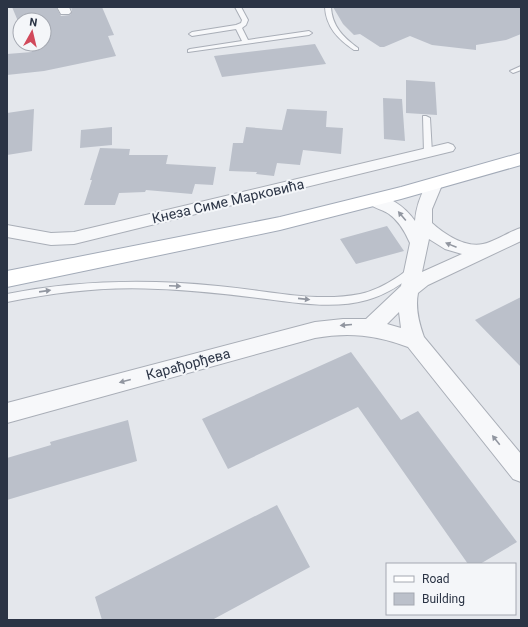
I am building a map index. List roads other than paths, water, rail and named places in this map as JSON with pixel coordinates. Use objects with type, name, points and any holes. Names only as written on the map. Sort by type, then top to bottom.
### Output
[{"type":"main road","points":[[7,279],[54,268],[199,242],[375,201],[521,159]]},
{"type":"street","name":"Кнеза Симе Марковића","points":[[7,231],[51,239],[74,238],[448,148]]},
{"type":"street","name":"Карађорђева","points":[[434,185],[424,208],[423,234],[419,243],[414,270],[408,290],[408,313],[415,341],[521,470]]},
{"type":"street","points":[[375,201],[398,210],[409,225],[419,243]]},
{"type":"street","points":[[423,225],[435,236],[450,245],[468,250],[485,251]]},
{"type":"street","points":[[408,290],[422,280],[521,234]]},
{"type":"street","name":"Карађорђева","points":[[371,326],[389,311],[408,290]]},
{"type":"street","name":"Карађорђева","points":[[7,413],[315,330],[347,325],[371,326],[415,341]]},
{"type":"lane","points":[[192,34],[238,27],[244,24],[245,20],[238,7]]},
{"type":"lane","points":[[328,7],[328,15],[332,28],[356,49]]},
{"type":"lane","points":[[238,27],[246,42]]},
{"type":"lane","points":[[190,51],[309,33]]},
{"type":"lane","points":[[513,71],[521,68]]},
{"type":"lane","points":[[426,118],[428,154]]},
{"type":"lane","points":[[7,298],[64,288],[109,284],[214,289],[310,300],[349,299],[361,298],[386,289],[414,270]]}]
